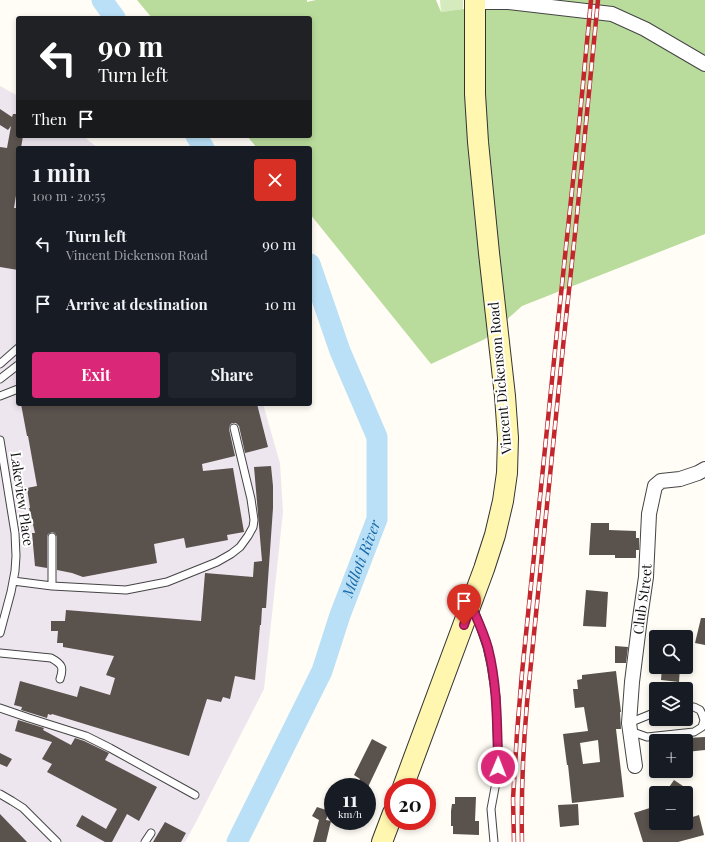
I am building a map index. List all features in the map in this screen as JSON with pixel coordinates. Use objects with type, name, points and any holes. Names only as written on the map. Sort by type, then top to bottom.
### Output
[{"type":"main road","name":"Vincent Dickenson Road","points":[[406,778],[471,605],[495,535],[503,501],[507,473],[508,438],[505,396],[478,142],[475,94],[475,1]]},
{"type":"main road","points":[[382,842],[387,830]]},
{"type":"street","points":[[475,1],[508,2],[612,14],[645,29],[705,64]]},
{"type":"street","name":"Club Street","points":[[635,766],[629,727],[640,618],[646,577],[649,514],[655,486],[661,481],[680,479],[705,470]]},
{"type":"lane","points":[[0,364],[16,350]]},
{"type":"lane","points":[[0,379],[16,367]]},
{"type":"lane","points":[[0,396],[16,390]]},
{"type":"lane","points":[[13,581],[52,586],[126,590],[167,582],[217,562],[231,554],[240,547],[248,536],[253,528],[254,520],[251,499],[234,428]]},
{"type":"lane","name":"Lakeview Place","points":[[0,440],[3,483],[15,533],[16,556],[13,581],[0,633]]},
{"type":"lane","points":[[52,537],[52,586]]},
{"type":"lane","points":[[471,605],[487,646],[492,665],[496,697],[498,758],[497,777],[491,809],[494,842]]},
{"type":"lane","points":[[0,653],[51,658],[61,665],[62,671],[60,679]]},
{"type":"lane","points":[[629,727],[647,737],[694,732],[702,727],[704,720],[700,710],[693,707]]},
{"type":"lane","points":[[0,708],[86,736],[195,795]]},
{"type":"lane","points":[[629,727],[649,716]]},
{"type":"lane","points":[[0,794],[23,808],[57,842]]},
{"type":"lane","points":[[145,842],[151,834]]},
{"type":"shaded area","points":[[0,86],[16,95],[16,138],[86,138],[96,146],[16,146],[16,406],[264,406],[280,463],[283,512],[264,689],[185,842],[0,842]]},
{"type":"green space","points":[[137,0],[307,0],[307,2],[316,0],[436,0],[441,12],[463,9],[493,10],[493,0],[705,0],[705,234],[522,306],[485,339],[431,364],[312,216],[312,146],[255,146],[249,138],[312,138],[312,16],[150,16]]},
{"type":"green space","points":[[440,0],[463,0],[463,9],[441,12]]},
{"type":"building","points":[[0,109],[12,117],[13,114],[16,114],[16,138],[23,138],[21,146],[16,146],[16,196],[14,208],[16,208],[16,270],[0,267],[0,147],[7,148],[11,126],[8,130],[0,125]]},
{"type":"building","points":[[21,406],[258,406],[268,447],[245,453],[239,426],[236,423],[232,423],[229,429],[235,456],[202,464],[203,471],[233,468],[244,532],[227,535],[228,540],[186,548],[184,538],[154,544],[157,563],[83,577],[57,570],[57,537],[55,533],[52,532],[48,534],[47,537],[47,568],[35,566],[32,533],[35,533],[29,508],[27,488],[37,486]]},
{"type":"building","points":[[271,466],[273,508],[266,608],[262,608],[255,680],[235,676],[230,699],[223,697],[221,702],[207,699],[189,756],[52,714],[48,714],[47,718],[21,710],[22,707],[14,705],[20,681],[77,697],[80,686],[110,695],[115,678],[106,675],[114,656],[63,647],[63,643],[57,643],[58,631],[51,631],[51,621],[65,621],[66,610],[201,621],[205,573],[253,577],[254,562],[262,561],[254,467]]},
{"type":"building","points":[[591,523],[609,523],[609,530],[636,531],[636,538],[639,538],[639,550],[636,550],[636,558],[615,558],[615,555],[589,555]]},
{"type":"building","points":[[586,590],[608,592],[606,627],[583,626]]},
{"type":"building","points":[[701,618],[705,618],[705,645],[695,643]]},
{"type":"building","points":[[615,646],[628,647],[626,663],[615,663]]},
{"type":"building","points":[[616,671],[621,712],[621,729],[616,729],[624,797],[572,803],[563,734],[588,731],[584,707],[575,708],[573,689],[578,689],[577,680],[582,679],[582,675]],"holes":[[[598,740],[600,762],[583,764],[580,743]]]},
{"type":"building","points":[[661,674],[680,674],[679,682],[661,680]]},
{"type":"building","points":[[18,720],[44,728],[43,730],[71,745],[75,738],[109,753],[105,760],[157,787],[139,821],[127,814],[112,842],[105,842],[76,826],[82,815],[106,829],[117,809],[47,772],[52,764],[42,759],[52,742],[15,731]]},
{"type":"building","points":[[705,737],[705,750],[693,751],[693,738]]},
{"type":"building","points":[[372,739],[387,747],[372,778],[358,778],[354,775]]},
{"type":"building","points":[[0,753],[12,759],[7,767],[0,764]]},
{"type":"building","points":[[674,780],[683,786],[670,786]]},
{"type":"building","points":[[455,797],[476,797],[475,821],[479,821],[479,835],[453,834],[453,826],[451,826],[451,811],[452,804],[455,804]]},
{"type":"building","points":[[578,804],[579,825],[560,827],[558,805]]},
{"type":"building","points":[[317,807],[324,809],[324,830],[329,830],[326,842],[313,842],[319,820],[312,816]]},
{"type":"building","points":[[649,808],[649,830],[693,830],[693,817],[699,815],[704,835],[678,842],[643,842],[634,813]]},
{"type":"building","points":[[0,814],[27,842],[0,842]]},
{"type":"building","points":[[165,822],[186,833],[181,842],[153,842]]},
{"type":"waterway","name":"Mdloti River","points":[[102,0],[114,16]]},
{"type":"waterway","name":"Mdloti River","points":[[197,138],[203,146]]},
{"type":"waterway","name":"Mdloti River","points":[[237,842],[322,671],[340,615],[377,519],[377,437],[340,351],[312,270]]},
{"type":"railway","points":[[514,842],[513,799],[522,673],[591,0]]},
{"type":"railway","points":[[522,842],[524,738],[527,703],[598,0]]},
{"type":"route","points":[[464,625],[471,605],[479,623],[492,665],[496,697],[498,767]]}]
